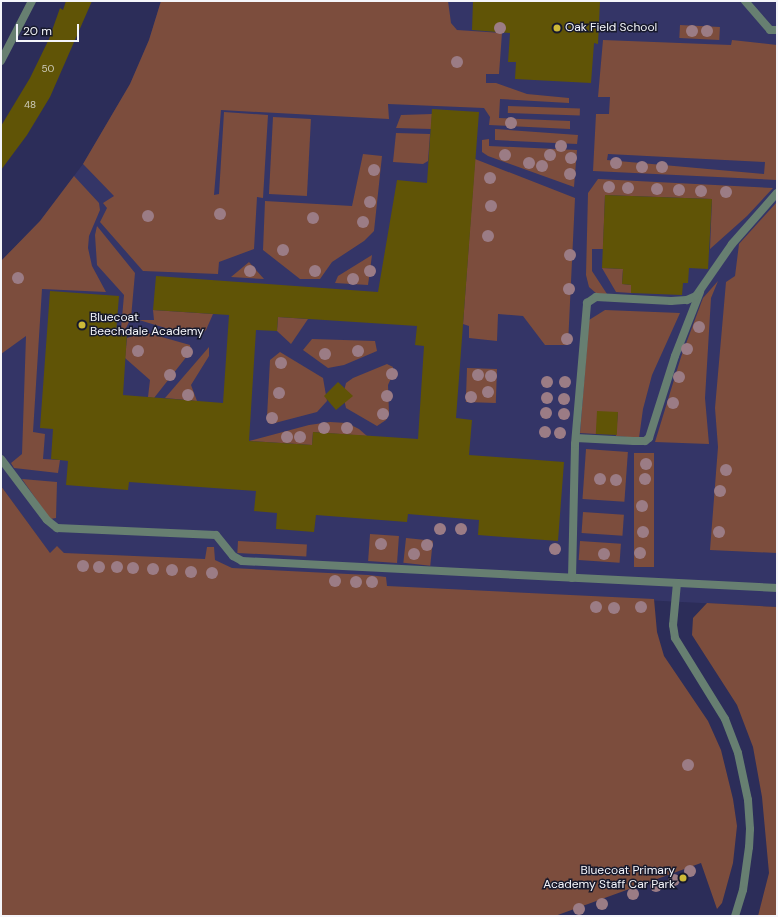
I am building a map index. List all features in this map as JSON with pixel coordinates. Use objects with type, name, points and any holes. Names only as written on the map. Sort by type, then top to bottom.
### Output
[{"type":"street","points":[[1,61],[32,1]]},
{"type":"street","points":[[745,1],[770,30],[777,30]]},
{"type":"street","points":[[576,438],[645,441],[649,438],[675,356],[700,291],[732,244],[777,194]]},
{"type":"street","points":[[572,578],[576,438],[585,309],[590,300],[596,297],[686,300],[700,291]]},
{"type":"street","points":[[1,459],[47,520],[57,528],[216,535],[233,556],[242,561],[777,588]]},
{"type":"street","points":[[677,583],[673,625],[675,638],[725,719],[738,753],[748,800],[750,829],[749,847],[743,890],[735,916]]},
{"type":"shaded area","points":[[161,1],[777,1],[777,607],[62,570],[1,486],[1,261],[40,221],[83,164],[130,84],[149,40]]},
{"type":"shaded area","points":[[161,1],[448,1],[451,23],[457,30],[502,33],[499,74],[486,74],[486,83],[496,83],[527,94],[569,98],[569,103],[500,99],[499,118],[570,121],[570,129],[489,125],[490,117],[484,108],[388,104],[389,119],[221,110],[214,195],[219,194],[224,112],[268,115],[263,198],[257,197],[254,249],[219,262],[218,274],[143,271],[100,222],[107,208],[103,203],[114,196],[83,164],[130,84],[149,40]]},
{"type":"shaded area","points":[[680,25],[720,27],[719,40],[679,38]]},
{"type":"shaded area","points":[[603,40],[731,45],[732,40],[777,45],[777,180],[593,171],[596,114],[609,114],[610,97],[598,97]],"holes":[[[608,154],[765,162],[764,174],[607,160]]]},
{"type":"shaded area","points":[[508,106],[580,109],[580,116],[508,113]]},
{"type":"shaded area","points":[[432,114],[431,129],[396,128],[401,115]]},
{"type":"shaded area","points":[[273,117],[311,119],[307,196],[269,194]]},
{"type":"shaded area","points":[[495,129],[578,135],[577,144],[495,140]]},
{"type":"shaded area","points":[[396,133],[430,134],[428,161],[423,164],[393,162]]},
{"type":"shaded area","points":[[489,139],[489,146],[577,150],[574,187],[488,156],[482,152],[482,140]]},
{"type":"shaded area","points":[[363,154],[382,156],[374,231],[364,241],[332,262],[320,279],[300,279],[263,250],[265,201],[352,206]]},
{"type":"shaded area","points":[[475,159],[575,198],[568,345],[545,345],[523,316],[498,314],[497,341],[469,338],[469,326],[463,324]]},
{"type":"shaded area","points":[[74,176],[99,203],[100,210],[89,236],[88,248],[92,266],[106,292],[42,289],[33,432],[45,434],[43,459],[60,460],[58,473],[14,468],[11,463],[22,454],[26,336],[1,354],[1,261],[40,221]]},
{"type":"shaded area","points":[[598,179],[773,188],[747,216],[710,249],[712,199],[605,195],[603,249],[592,249],[592,271],[607,294],[597,294],[589,287],[586,275],[588,193]]},
{"type":"shaded area","points":[[777,202],[777,553],[710,550],[718,447],[715,408],[726,282],[735,276],[739,244]]},
{"type":"shaded area","points":[[97,226],[135,273],[131,318],[125,330],[121,329],[124,295],[97,265],[95,235]]},
{"type":"shaded area","points":[[372,255],[368,285],[335,283],[338,276]]},
{"type":"shaded area","points":[[249,262],[264,279],[231,277]]},
{"type":"shaded area","points":[[602,268],[623,269],[622,284],[631,285],[631,293],[616,292]]},
{"type":"shaded area","points":[[718,281],[711,298],[705,398],[709,444],[655,442],[681,357],[703,298]]},
{"type":"shaded area","points":[[153,310],[213,314],[206,330],[200,335],[192,336],[139,320],[154,320]]},
{"type":"shaded area","points":[[605,310],[680,313],[652,375],[643,409],[639,438],[616,436],[618,412],[596,434],[580,433],[589,320]]},
{"type":"shaded area","points":[[278,317],[308,319],[291,344],[277,331]]},
{"type":"shaded area","points":[[144,332],[190,345],[191,351],[154,398],[148,397],[150,380],[125,358],[127,338]]},
{"type":"shaded area","points":[[312,339],[375,341],[377,351],[344,365],[328,368],[303,350]]},
{"type":"shaded area","points":[[209,347],[209,356],[191,385],[197,401],[165,398]]},
{"type":"shaded area","points":[[280,352],[323,378],[327,401],[317,412],[271,424],[268,423],[267,417],[270,360]]},
{"type":"shaded area","points":[[387,364],[393,367],[393,374],[388,385],[389,413],[386,420],[377,426],[346,408],[343,395],[346,383],[353,378]]},
{"type":"shaded area","points":[[467,368],[497,369],[496,403],[466,402]]},
{"type":"shaded area","points":[[330,422],[347,423],[359,429],[367,436],[313,432],[312,445],[249,441],[309,425]]},
{"type":"shaded area","points":[[586,449],[628,452],[624,502],[583,499]]},
{"type":"shaded area","points":[[634,453],[654,453],[654,567],[634,567]]},
{"type":"shaded area","points":[[22,479],[57,482],[56,518],[50,519]]},
{"type":"shaded area","points":[[1,486],[50,553],[57,546],[64,553],[205,559],[207,547],[214,547],[215,560],[232,568],[386,577],[387,586],[654,599],[657,632],[664,656],[708,721],[721,750],[733,799],[737,826],[733,863],[722,903],[717,909],[701,863],[555,916],[1,916]]},
{"type":"shaded area","points":[[583,512],[624,515],[622,536],[582,533]]},
{"type":"shaded area","points":[[370,534],[399,536],[397,563],[368,561]]},
{"type":"shaded area","points":[[406,538],[433,541],[430,566],[403,563]]},
{"type":"shaded area","points":[[238,541],[307,545],[306,557],[237,553]]},
{"type":"shaded area","points":[[580,541],[621,544],[620,563],[579,560]]},
{"type":"shaded area","points":[[707,603],[777,607],[777,916],[758,916],[769,873],[762,797],[753,747],[737,705],[692,635],[693,618]]},
{"type":"building","points":[[66,1],[92,1],[50,97],[27,135],[1,170],[1,126],[30,78],[49,39],[60,8],[63,10]]},
{"type":"building","name":"Oak Field School","points":[[473,1],[600,1],[598,44],[594,43],[591,83],[515,79],[516,62],[508,62],[510,33],[472,30]]},
{"type":"building","name":"Bluecoat Beechdale Academy","points":[[432,109],[479,112],[456,418],[472,420],[469,455],[564,462],[558,541],[478,535],[479,520],[408,514],[407,522],[316,515],[314,532],[276,529],[277,513],[254,511],[256,491],[129,482],[128,490],[66,485],[68,461],[51,459],[53,429],[40,428],[50,291],[119,296],[116,333],[127,334],[123,395],[223,403],[229,315],[153,310],[156,276],[378,292],[397,180],[427,183]],"holes":[[[278,317],[417,326],[415,345],[424,346],[418,439],[313,432],[312,445],[249,441],[256,330],[277,331]]]},
{"type":"building","points":[[605,195],[712,199],[708,269],[689,268],[688,283],[683,283],[682,295],[631,293],[631,285],[622,284],[623,269],[602,268]]},
{"type":"building","points":[[338,382],[353,396],[336,410],[324,396]]},
{"type":"building","points":[[597,411],[618,412],[617,435],[596,434]]},
{"type":"place","name":"Oak Field School","points":[[557,28]]},
{"type":"place","name":"Bluecoat Beechdale Academy","points":[[82,325]]},
{"type":"place","name":"Bluecoat Primary Academy Staff Car Park","points":[[683,878]]}]
